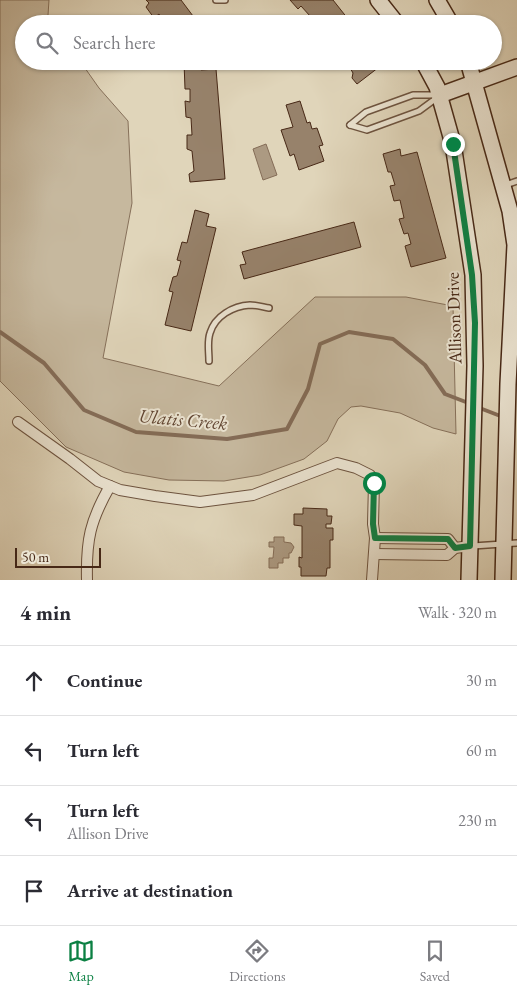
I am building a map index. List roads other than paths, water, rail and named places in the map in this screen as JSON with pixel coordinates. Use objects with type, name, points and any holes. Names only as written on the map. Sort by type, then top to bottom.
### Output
[{"type":"main road","points":[[378,0],[390,15]]},
{"type":"main road","points":[[437,0],[446,15]]},
{"type":"main road","points":[[440,95],[517,66]]},
{"type":"main road","name":"Allison Drive","points":[[428,70],[440,95],[453,144],[472,275],[475,366],[474,418],[462,547],[469,580]]},
{"type":"main road","points":[[471,70],[510,183],[510,211],[515,245],[506,438],[510,544],[502,580]]},
{"type":"street","points":[[18,422],[98,481],[120,490],[200,502],[253,495],[337,463],[356,468],[370,475],[374,483],[373,524],[375,538],[372,580]]},
{"type":"street","points":[[87,580],[86,555],[90,530],[97,509],[110,486]]},
{"type":"street","points":[[375,538],[448,539],[462,547]]},
{"type":"street","points":[[374,554],[447,555],[462,547]]},
{"type":"lane","points":[[216,0],[225,0]]},
{"type":"lane","points":[[413,95],[440,95],[419,110],[367,130],[350,125],[366,112],[413,95]]},
{"type":"lane","points":[[209,360],[208,343],[210,332],[215,323],[227,312],[237,307],[251,305],[269,308]]},
{"type":"lane","points":[[462,547],[510,544]]},
{"type":"waterway","name":"Ulatis Creek","points":[[0,332],[44,363],[84,410],[136,432],[227,439],[287,429],[308,389],[320,344],[349,332],[393,339],[425,365],[445,394],[471,404]]},
{"type":"waterway","name":"Ulatis Creek","points":[[477,407],[503,417]]}]
